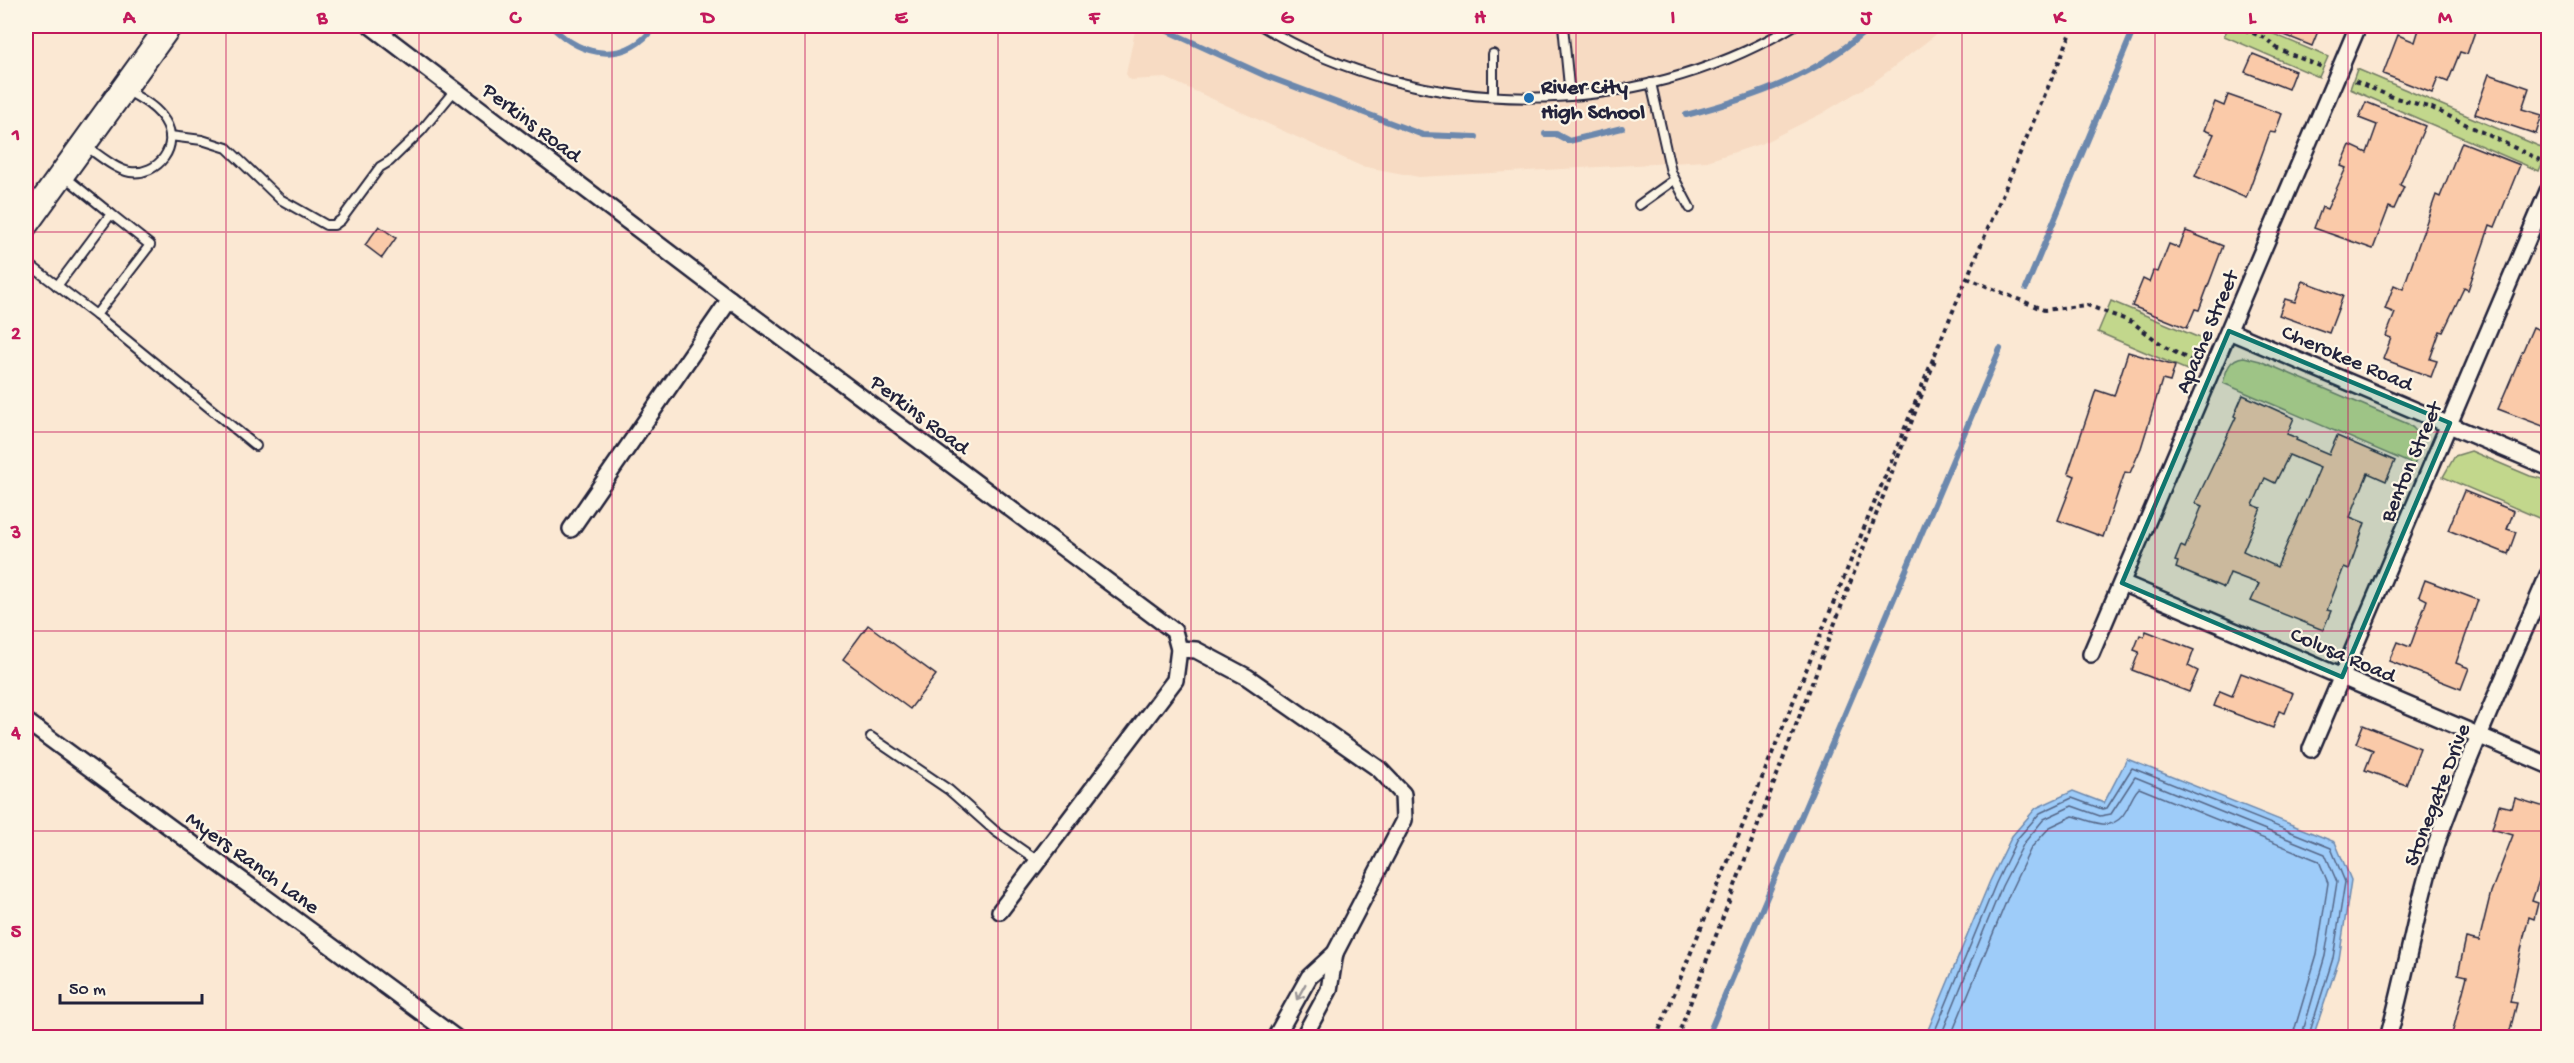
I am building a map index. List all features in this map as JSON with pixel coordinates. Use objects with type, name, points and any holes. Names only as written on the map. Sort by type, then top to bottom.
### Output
[{"type":"main road","points":[[26,224],[169,26]]},
{"type":"street","name":"Perkins Road","points":[[371,26],[730,299],[1174,631],[1179,650]]},
{"type":"street","name":"Apache Street","points":[[2091,654],[2358,26]]},
{"type":"street","name":"Benton Street","points":[[2311,749],[2548,190]]},
{"type":"street","points":[[571,529],[730,299]]},
{"type":"street","name":"Cherokee Road","points":[[2229,331],[2450,423],[2548,467]]},
{"type":"street","name":"Stonegate Drive","points":[[2388,1038],[2401,995],[2420,902],[2441,832],[2479,736],[2548,575]]},
{"type":"street","name":"Colusa Road","points":[[2122,583],[2548,765]]},
{"type":"street","points":[[1000,911],[1174,680],[1179,650],[1196,650],[1247,677],[1379,769],[1403,794],[1404,820],[1335,953],[1329,990],[1303,1038]]},
{"type":"street","name":"Myers Ranch Lane","points":[[26,721],[456,1038]]},
{"type":"street","points":[[1275,1038],[1309,977],[1335,953]]},
{"type":"lane","points":[[1262,26],[1323,56],[1361,70],[1430,88],[1493,96],[1570,96],[1652,83],[1707,66],[1793,26]]},
{"type":"lane","points":[[1563,26],[1570,96]]},
{"type":"lane","points":[[1493,54],[1493,96]]},
{"type":"lane","points":[[1652,83],[1674,180],[1690,208]]},
{"type":"lane","points":[[83,145],[128,172],[145,173],[159,166],[170,147],[166,122],[154,106],[123,89]]},
{"type":"lane","points":[[170,136],[202,140],[227,148],[280,199],[326,225],[334,225],[341,220],[380,166],[421,131],[455,90]]},
{"type":"lane","points":[[62,174],[150,245],[96,315]]},
{"type":"lane","points":[[1639,205],[1674,180]]},
{"type":"lane","points":[[57,286],[111,214]]},
{"type":"lane","points":[[26,262],[96,315],[256,446]]},
{"type":"lane","points":[[871,737],[949,790],[1001,836],[1038,861]]},
{"type":"path","points":[[1656,1038],[1966,278],[2074,26]]},
{"type":"path","points":[[2236,26],[2265,38],[2278,49],[2322,67]]},
{"type":"path","points":[[2355,81],[2392,97],[2432,108],[2542,160]]},
{"type":"path","points":[[1966,278],[2044,310],[2087,305],[2132,322],[2165,347],[2213,371]]},
{"type":"path","points":[[1677,1038],[1966,278]]},
{"type":"highlighted area","points":[[2229,331],[2450,423],[2342,677],[2122,583]]},
{"type":"shaded area","name":"River City High School","points":[[1136,26],[1947,26],[1874,82],[1821,114],[1763,143],[1707,161],[1419,177],[1361,166],[1166,78],[1130,80],[1126,74]]},
{"type":"green space","points":[[2229,26],[2255,26],[2328,57],[2319,77],[2224,36]]},
{"type":"green space","points":[[2357,69],[2548,150],[2539,171],[2350,89]]},
{"type":"green space","points":[[2111,301],[2207,341],[2194,373],[2098,332]]},
{"type":"green space","points":[[2244,357],[2260,361],[2408,424],[2417,433],[2420,442],[2419,453],[2414,465],[2223,383],[2232,363]]},
{"type":"green space","points":[[2471,451],[2530,476],[2548,480],[2548,522],[2443,477],[2455,456]]},
{"type":"water","points":[[2127,759],[2335,842],[2351,880],[2339,959],[2313,1037],[1925,1037],[1990,881],[2012,836],[2036,808],[2073,791],[2104,803]]},
{"type":"building","points":[[2262,26],[2320,26],[2312,46]]},
{"type":"building","points":[[2420,26],[2477,26],[2467,54],[2460,52],[2448,82],[2438,78],[2432,93],[2383,74],[2398,35],[2415,42]]},
{"type":"building","points":[[2253,54],[2295,71],[2288,89],[2245,72]]},
{"type":"building","points":[[2489,74],[2529,88],[2522,109],[2542,115],[2536,134],[2475,114]]},
{"type":"building","points":[[2228,95],[2282,114],[2275,133],[2270,132],[2246,198],[2195,176],[2214,134],[2204,130],[2215,102],[2224,106]]},
{"type":"building","points":[[2366,102],[2425,126],[2400,185],[2404,187],[2394,209],[2389,207],[2373,249],[2314,228],[2322,207],[2327,209],[2346,168],[2341,166],[2350,145],[2367,153],[2377,125],[2359,118]]},
{"type":"building","points":[[2462,142],[2520,165],[2495,227],[2490,225],[2468,290],[2464,288],[2443,332],[2440,331],[2430,359],[2437,361],[2431,377],[2383,359],[2391,338],[2386,336],[2395,313],[2385,309],[2394,285],[2403,289],[2436,195],[2440,197]]},
{"type":"building","points":[[379,226],[396,238],[382,258],[365,245]]},
{"type":"building","points":[[2186,231],[2223,246],[2199,310],[2195,309],[2187,328],[2132,306],[2143,279],[2149,282],[2153,271],[2158,272],[2169,244],[2179,248]]},
{"type":"building","points":[[2303,281],[2343,296],[2329,333],[2279,315],[2285,299],[2295,302]]},
{"type":"building","points":[[2533,327],[2548,334],[2548,428],[2498,409]]},
{"type":"building","points":[[2128,352],[2175,366],[2170,382],[2162,380],[2141,448],[2130,473],[2125,472],[2103,537],[2058,520],[2075,476],[2068,473],[2096,390],[2114,396]]},
{"type":"building","points":[[2243,395],[2294,418],[2287,434],[2297,438],[2296,440],[2329,454],[2337,436],[2395,461],[2386,481],[2368,473],[2350,517],[2365,523],[2349,569],[2344,567],[2327,610],[2331,611],[2323,630],[2251,601],[2259,584],[2230,573],[2224,588],[2176,568],[2178,562],[2175,561],[2181,546],[2185,548],[2202,506],[2195,503],[2236,417],[2234,416]],"holes":[[[2289,455],[2320,468],[2277,567],[2243,551],[2261,508],[2253,505],[2265,478],[2275,483]]]},
{"type":"building","points":[[2464,491],[2514,511],[2507,529],[2516,532],[2508,554],[2448,530]]},
{"type":"building","points":[[2425,580],[2478,600],[2456,663],[2469,668],[2461,689],[2389,661],[2397,642],[2410,647],[2427,600],[2419,596]]},
{"type":"building","points":[[868,625],[936,675],[910,709],[843,659]]},
{"type":"building","points":[[2146,631],[2194,650],[2188,666],[2198,671],[2189,692],[2132,670],[2139,652],[2134,650],[2140,635],[2144,637]]},
{"type":"building","points":[[2241,673],[2293,693],[2285,713],[2279,711],[2273,728],[2214,706],[2220,691],[2232,696]]},
{"type":"building","points":[[2363,725],[2420,748],[2406,785],[2365,770],[2373,750],[2356,743]]},
{"type":"building","points":[[2515,798],[2548,808],[2548,854],[2532,901],[2538,903],[2534,919],[2529,917],[2524,936],[2510,1002],[2517,1003],[2508,1038],[2451,1038],[2467,976],[2458,974],[2466,938],[2479,941],[2491,892],[2513,835],[2492,829],[2499,805],[2512,808]]},
{"type":"waterway","points":[[551,26],[563,37],[577,45],[604,53],[618,52],[631,47],[644,39],[655,26]]},
{"type":"waterway","points":[[1157,26],[1266,76],[1423,135],[1476,137]]},
{"type":"waterway","points":[[1686,115],[1737,101],[1807,71],[1829,58],[1871,26]]},
{"type":"waterway","points":[[2026,288],[2135,26]]},
{"type":"waterway","points":[[1545,134],[1556,134],[1569,141],[1622,128]]},
{"type":"waterway","points":[[1707,1038],[2000,349]]},
{"type":"place","name":"River City High School","points":[[1529,98]]}]
